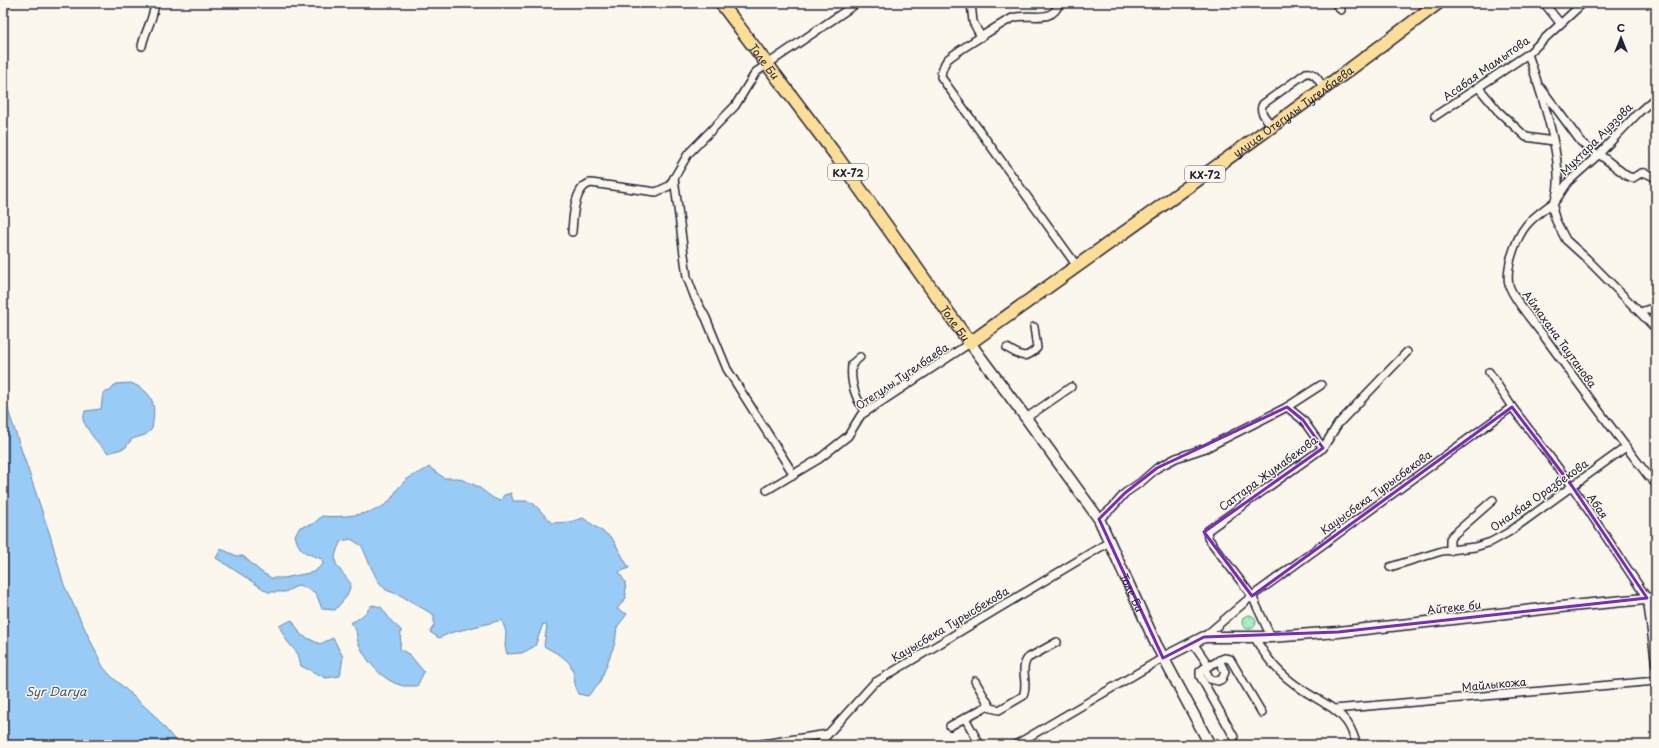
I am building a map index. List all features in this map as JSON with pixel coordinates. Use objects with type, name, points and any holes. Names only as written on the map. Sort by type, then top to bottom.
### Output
[{"type":"main road","name":"Толе Би","points":[[721,3],[835,154],[970,343]]},
{"type":"main road","name":"улица Отегулы Тугелбаева","points":[[970,343],[1324,89],[1438,3]]},
{"type":"street","points":[[142,46],[144,33],[151,20],[155,3]]},
{"type":"street","points":[[572,232],[578,197],[580,190],[584,185],[591,183],[656,192],[669,186],[688,154],[735,106],[756,72],[767,63],[857,3]]},
{"type":"street","points":[[971,3],[973,22],[981,37]]},
{"type":"street","points":[[1059,3],[1057,9],[1050,15],[1013,18],[981,37],[948,59],[941,77],[1077,266]]},
{"type":"street","points":[[1335,3],[1341,10]]},
{"type":"street","points":[[1544,3],[1560,23]]},
{"type":"street","name":"Асабая Мамытова","points":[[1435,116],[1528,54],[1583,3]]},
{"type":"street","points":[[1528,54],[1553,141],[1557,168],[1553,212],[1556,221],[1566,240],[1656,329]]},
{"type":"street","points":[[1272,126],[1261,108],[1264,104],[1306,73],[1310,72],[1314,74],[1324,89]]},
{"type":"street","points":[[1537,83],[1581,142],[1627,176],[1633,178],[1642,172],[1647,172],[1656,178]]},
{"type":"street","points":[[1479,88],[1498,111],[1526,137],[1553,141]]},
{"type":"street","name":"Мухтара Ауэзова","points":[[1555,201],[1568,182],[1598,155],[1638,113],[1656,97]]},
{"type":"street","points":[[674,178],[687,277],[695,298],[706,318],[727,369],[794,475]]},
{"type":"street","name":"Аймахана Таутанова","points":[[1555,201],[1526,224],[1520,233],[1509,265],[1509,285],[1513,294],[1626,447],[1656,484]]},
{"type":"street","points":[[1640,312],[1656,307]]},
{"type":"street","points":[[1007,348],[1024,357],[1032,353],[1037,348],[1034,328]]},
{"type":"street","name":"Отегулы Тугелбаева","points":[[767,490],[820,459],[848,436],[859,417],[865,412],[970,343]]},
{"type":"street","name":"Толе Би","points":[[970,343],[1099,519],[1165,662],[1210,745]]},
{"type":"street","name":"Саттара Жумабекова","points":[[1252,596],[1208,538],[1207,532],[1213,526],[1323,448],[1338,424],[1406,352]]},
{"type":"street","points":[[860,357],[852,364],[853,384],[856,399],[865,412]]},
{"type":"street","name":"Абая","points":[[1489,372],[1512,407],[1572,486],[1652,598],[1656,666]]},
{"type":"street","points":[[1099,519],[1112,508],[1125,493],[1157,468],[1176,458],[1206,448],[1287,407],[1321,385]]},
{"type":"street","points":[[1026,418],[1071,387]]},
{"type":"street","points":[[1287,407],[1303,420],[1323,448]]},
{"type":"street","name":"Кауысбека Турысбекова","points":[[1204,637],[1252,596],[1512,407]]},
{"type":"street","name":"Оналбая Оразбекова","points":[[1390,567],[1442,551],[1466,549],[1491,542],[1509,532],[1626,447]]},
{"type":"street","points":[[1450,551],[1450,539],[1452,536],[1493,500]]},
{"type":"street","name":"Кауысбека Турысбекова","points":[[819,745],[874,683],[1109,542]]},
{"type":"street","points":[[1252,596],[1271,637]]},
{"type":"street","name":"Айтеке би","points":[[1204,637],[1255,638],[1338,632],[1652,598]]},
{"type":"street","points":[[1015,745],[1165,662],[1204,637]]},
{"type":"street","points":[[1255,638],[1266,657],[1289,680],[1334,709],[1346,721],[1357,745]]},
{"type":"street","points":[[975,681],[991,708],[999,710],[1023,696],[1025,689],[1025,661],[1057,642]]},
{"type":"street","points":[[1194,643],[1207,667],[1210,679],[1218,681],[1222,679],[1225,672],[1219,660]]},
{"type":"street","points":[[1234,737],[1200,676],[1200,672],[1219,660],[1224,658],[1230,659],[1262,712]]},
{"type":"street","name":"Майлыкожа","points":[[1334,709],[1656,681]]},
{"type":"street","points":[[950,726],[989,705]]},
{"type":"street","points":[[966,718],[980,745]]},
{"type":"street","points":[[754,745],[828,734]]},
{"type":"highlighted area","points":[[1287,407],[1303,420],[1323,448],[1204,532],[1252,596],[1512,407],[1572,486],[1647,598],[1338,632],[1204,637],[1163,658],[1099,519],[1125,493],[1157,468]]},
{"type":"green space","points":[[1249,615],[1254,617],[1256,622],[1254,627],[1249,629],[1244,627],[1242,622],[1244,617]]},
{"type":"water","points":[[3,3],[10,3],[3,32]]},
{"type":"water","points":[[131,383],[145,391],[152,401],[154,413],[152,429],[145,435],[132,439],[125,448],[108,453],[94,438],[85,425],[83,420],[85,411],[101,409],[103,393],[110,391],[116,384]]},
{"type":"water","name":"Syr Darya","points":[[3,395],[50,535],[64,585],[103,667],[154,715],[179,745],[3,745]]},
{"type":"water","points":[[429,467],[444,478],[458,478],[477,486],[493,498],[500,501],[504,495],[511,493],[513,501],[528,501],[534,504],[552,523],[570,522],[583,518],[612,538],[629,568],[619,572],[625,582],[626,598],[617,609],[627,614],[617,627],[615,643],[600,682],[588,696],[578,694],[570,664],[560,655],[544,646],[547,625],[543,624],[535,646],[522,653],[507,654],[505,646],[506,632],[502,620],[450,633],[439,638],[430,632],[434,625],[434,615],[400,595],[386,590],[378,581],[362,546],[351,539],[341,541],[337,549],[335,560],[336,564],[351,584],[347,596],[335,610],[322,609],[316,593],[299,585],[285,592],[268,592],[216,558],[221,549],[237,556],[243,556],[260,571],[271,578],[284,578],[314,572],[323,564],[322,559],[307,554],[301,549],[295,535],[300,527],[313,524],[322,516],[337,517],[355,515],[379,508],[388,503],[398,488],[406,480]]},
{"type":"water","points":[[372,605],[381,607],[392,622],[401,630],[400,649],[410,655],[424,672],[417,686],[404,686],[389,680],[376,670],[361,649],[356,630],[350,623],[362,616]]},
{"type":"water","points":[[292,620],[301,635],[320,644],[333,638],[343,657],[340,676],[326,678],[301,666],[298,654],[287,641],[279,626]]}]
